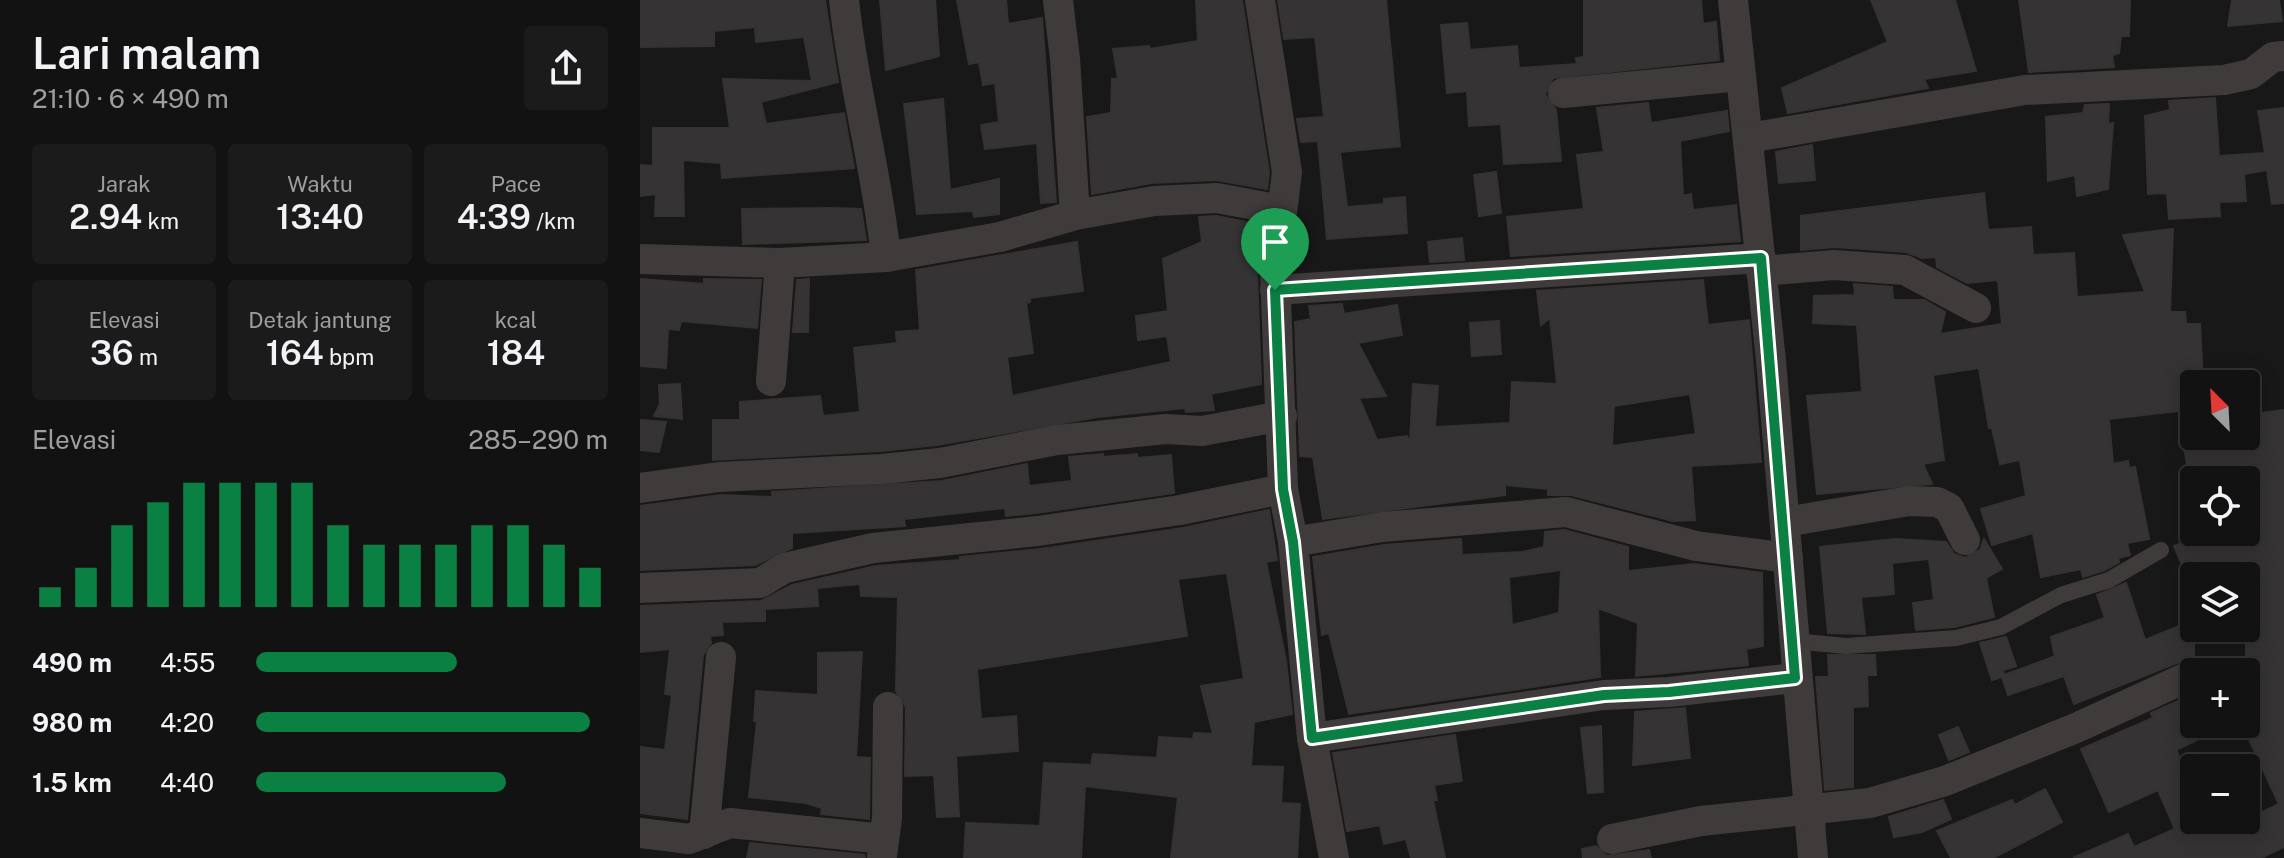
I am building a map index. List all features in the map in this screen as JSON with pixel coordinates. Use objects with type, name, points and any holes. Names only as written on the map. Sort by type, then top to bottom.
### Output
[{"type":"street","points":[[844,0],[849,50],[879,189],[886,257]]},
{"type":"street","points":[[1058,0],[1075,215]]},
{"type":"street","points":[[1260,0],[1287,172],[1275,290],[1283,489],[1293,542],[1312,738],[1334,858]]},
{"type":"street","points":[[1733,0],[1785,522],[1795,678],[1813,858]]},
{"type":"street","points":[[1749,138],[2025,90],[2224,80],[2251,74],[2273,57],[2284,56]]},
{"type":"street","points":[[1563,93],[1740,76]]},
{"type":"street","points":[[640,259],[780,263],[886,257],[1000,237],[1075,215],[1154,201],[1217,198],[1282,210]]},
{"type":"street","points":[[771,381],[780,263]]},
{"type":"street","points":[[1275,290],[1761,265],[1834,265],[1905,270],[1976,308]]},
{"type":"street","points":[[640,488],[719,477],[896,468],[1057,440],[1166,429],[1202,431],[1282,416]]},
{"type":"street","points":[[640,588],[760,583],[785,568],[873,548],[1038,531],[1180,510],[1283,489]]},
{"type":"street","points":[[1785,522],[1923,500],[1949,508],[1965,540]]},
{"type":"street","points":[[1293,542],[1382,527],[1566,512],[1696,546],[1788,558]]},
{"type":"street","points":[[704,834],[721,657]]},
{"type":"street","points":[[1312,738],[1604,695],[1669,692],[1795,678]]},
{"type":"street","points":[[1612,839],[1701,821],[1870,803],[1945,781],[2076,728],[2180,680]]},
{"type":"street","points":[[640,833],[689,839],[730,823],[883,848],[888,707]]},
{"type":"lane","points":[[1793,641],[1846,646],[1956,638],[2001,627],[2061,595],[2109,580],[2161,550]]},
{"type":"building","points":[[640,0],[825,0],[838,82],[761,102],[766,124],[844,113],[854,168],[722,178],[721,163],[683,160],[684,216],[655,216],[656,194],[640,196],[640,165],[653,166],[653,128],[730,128],[723,79],[812,81],[804,37],[756,42],[755,27],[714,31],[714,46],[640,47]]},
{"type":"building","points":[[880,0],[935,0],[939,56],[886,70]]},
{"type":"building","points":[[957,0],[1006,0],[1008,24],[1042,18],[1056,202],[1041,203],[1037,143],[985,149],[981,125],[999,122],[995,83],[983,85],[979,62],[969,64]]},
{"type":"building","points":[[1196,0],[1242,0],[1269,172],[1267,189],[1216,180],[1151,183],[1092,194],[1087,117],[1111,113],[1112,79],[1118,79],[1113,49],[1149,46],[1150,49],[1198,41]]},
{"type":"building","points":[[1278,0],[1386,0],[1400,146],[1340,152],[1347,207],[1384,204],[1384,199],[1405,197],[1407,233],[1327,239],[1318,141],[1301,142],[1297,119],[1324,117],[1315,37],[1284,39]]},
{"type":"building","points":[[1584,0],[1701,0],[1703,24],[1716,22],[1719,60],[1553,78],[1545,94],[1556,110],[1561,161],[1504,164],[1501,124],[1469,126],[1467,91],[1447,93],[1441,25],[1467,23],[1470,50],[1517,46],[1519,68],[1577,64],[1576,58],[1584,57]]},
{"type":"building","points":[[1871,0],[1955,0],[1976,71],[1924,79],[1928,88],[1788,113],[1782,88],[1888,42]]},
{"type":"building","points":[[2019,0],[2130,0],[2129,36],[2121,36],[2119,53],[2112,55],[2114,67],[2029,72]]},
{"type":"building","points":[[2232,0],[2279,0],[2282,21],[2228,26]]},
{"type":"building","points":[[2215,98],[2219,156],[2265,153],[2258,111],[2284,108],[2284,203],[2272,204],[2267,170],[2244,174],[2246,201],[2219,202],[2220,216],[2169,219],[2167,193],[2148,194],[2145,116],[2170,110],[2169,101]]},
{"type":"building","points":[[943,99],[950,190],[999,179],[999,214],[974,217],[973,211],[917,214],[904,104]]},
{"type":"building","points":[[1648,103],[1651,123],[1727,111],[1729,131],[1680,141],[1683,196],[1691,194],[1693,210],[1736,205],[1740,241],[1511,256],[1507,217],[1584,209],[1577,155],[1604,152],[1597,108]]},
{"type":"building","points":[[2109,104],[2108,124],[2113,123],[2108,189],[2077,196],[2075,175],[2048,181],[2046,117],[2083,113],[2085,105]]},
{"type":"building","points":[[1812,145],[1815,180],[1779,183],[1776,152]]},
{"type":"building","points":[[1496,172],[1501,213],[1479,216],[1474,175]]},
{"type":"building","points":[[1984,193],[1988,230],[2031,227],[2033,255],[2074,253],[2077,297],[2145,292],[2123,235],[2173,229],[2170,312],[2185,312],[2186,324],[2200,324],[2202,370],[2180,370],[2180,411],[2109,419],[2113,464],[2128,461],[2129,468],[2135,467],[2149,539],[2127,543],[2130,555],[2118,558],[2119,562],[2105,570],[2083,577],[2081,569],[2041,577],[2033,533],[1992,545],[1981,509],[2026,496],[2020,460],[2000,464],[1992,428],[1989,428],[1979,368],[1933,375],[1944,460],[1923,464],[1932,484],[1817,494],[1807,396],[1862,392],[1857,325],[1813,323],[1814,296],[1855,295],[1854,284],[1892,287],[1893,300],[1924,300],[1945,312],[1940,334],[2002,324],[1998,280],[1967,283],[1937,267],[1936,257],[1922,258],[1906,252],[1835,247],[1801,250],[1801,216]]},
{"type":"building","points":[[742,209],[861,209],[866,240],[743,244]]},
{"type":"building","points":[[1216,216],[1262,225],[1257,270],[1261,384],[1211,394],[1214,410],[1186,412],[1185,408],[1098,417],[937,445],[881,451],[713,460],[713,420],[740,420],[740,402],[820,396],[823,416],[860,412],[854,348],[897,343],[896,332],[920,330],[916,270],[1077,242],[1083,291],[1030,298],[1030,302],[1026,303],[1033,353],[1007,357],[1012,396],[1171,362],[1167,336],[1138,340],[1136,316],[1168,311],[1163,259],[1202,242],[1199,217]]},
{"type":"building","points":[[1462,238],[1464,260],[1430,262],[1428,242]]},
{"type":"building","points":[[640,279],[704,284],[704,279],[761,280],[757,328],[681,321],[679,330],[668,329],[666,368],[640,366]]},
{"type":"building","points":[[809,279],[808,332],[793,332],[797,280]]},
{"type":"building","points":[[1703,280],[1708,325],[1749,320],[1761,462],[1691,466],[1695,520],[1673,521],[1571,495],[1548,495],[1548,489],[1505,485],[1505,495],[1323,519],[1313,457],[1300,456],[1295,322],[1311,319],[1309,306],[1342,304],[1344,314],[1397,305],[1402,335],[1358,343],[1386,396],[1359,398],[1377,440],[1407,436],[1410,442],[1413,384],[1438,386],[1435,427],[1510,423],[1512,382],[1557,384],[1550,318],[1541,325],[1537,291]],"holes":[[[1690,394],[1696,434],[1612,446],[1614,406]]]},
{"type":"building","points":[[1499,321],[1501,354],[1472,356],[1470,323]]},
{"type":"building","points":[[680,384],[682,419],[654,416],[660,404],[659,385]]},
{"type":"building","points":[[2284,410],[2284,847],[2261,858],[2073,858],[2128,834],[2134,847],[2175,829],[2158,790],[2109,812],[2081,749],[2153,718],[2151,713],[2180,700],[2180,738],[2201,738],[2176,750],[2180,759],[2180,834],[2260,834],[2260,813],[2279,804],[2260,763],[2260,754],[2256,754],[2248,738],[2260,738],[2260,658],[2246,658],[2246,642],[2260,642],[2260,562],[2181,562],[2174,546],[2260,546],[2260,466],[2187,466],[2184,450],[2260,450],[2260,413]]},
{"type":"building","points":[[640,420],[666,422],[659,452],[640,450]]},
{"type":"building","points":[[1103,454],[1103,457],[1137,454],[1137,458],[1171,455],[1174,493],[1036,513],[1006,516],[1005,508],[904,519],[905,526],[792,533],[792,548],[755,565],[640,570],[640,506],[721,495],[772,497],[772,492],[942,481],[1027,464],[1029,486],[1072,481],[1069,457]]},
{"type":"building","points":[[1269,510],[1277,560],[1266,562],[1286,661],[1292,714],[1254,722],[1251,766],[1283,767],[1281,803],[1300,804],[1297,858],[1171,858],[1178,797],[1085,786],[1081,858],[964,858],[966,823],[1040,826],[1044,763],[1091,765],[1093,754],[1157,758],[1159,737],[1193,739],[1194,733],[1213,734],[1201,686],[1244,679],[1227,573],[1178,579],[1187,636],[977,669],[981,719],[1016,716],[1018,751],[956,756],[959,816],[937,817],[934,775],[905,776],[906,707],[896,691],[898,597],[861,596],[860,584],[817,588],[818,606],[765,609],[765,621],[722,622],[723,635],[710,636],[711,643],[703,655],[687,819],[640,813],[640,747],[665,750],[672,695],[665,694],[670,649],[640,652],[640,606],[761,601],[792,585],[876,566],[960,560],[960,557],[1041,549],[1183,528]]},
{"type":"building","points":[[1564,530],[1628,547],[1628,571],[1694,564],[1762,573],[1763,646],[1746,649],[1748,665],[1636,676],[1638,623],[1598,608],[1600,677],[1349,714],[1329,633],[1322,635],[1313,557],[1384,545],[1461,539],[1462,555],[1523,552],[1544,547],[1545,532]],"holes":[[[1561,570],[1559,613],[1512,625],[1509,577]]]},
{"type":"building","points":[[1895,539],[1946,542],[1954,554],[1965,558],[1980,550],[1984,539],[2002,569],[1986,578],[1994,617],[1954,627],[1916,630],[1913,603],[1934,600],[1929,559],[1892,563],[1894,594],[1861,597],[1865,634],[1828,633],[1820,547]]},
{"type":"building","points":[[2126,583],[2145,640],[2180,626],[2180,642],[2194,642],[2194,656],[2180,658],[2180,662],[2074,704],[2064,676],[2008,695],[2002,677],[1992,680],[1980,643],[2006,637],[2016,666],[2003,670],[2004,675],[2053,657],[2056,663],[2051,637],[2105,618],[2097,595]]},
{"type":"building","points":[[862,652],[856,757],[870,758],[869,819],[821,814],[822,808],[806,803],[749,797],[757,721],[754,721],[756,691],[818,695],[818,653]]},
{"type":"building","points":[[1828,655],[1875,655],[1876,675],[1867,675],[1868,706],[1853,707],[1853,787],[1825,790],[1816,677],[1829,677]]},
{"type":"building","points":[[1685,708],[1690,758],[1633,765],[1635,712]]},
{"type":"building","points":[[1601,726],[1603,792],[1588,793],[1581,728]]},
{"type":"building","points":[[1958,727],[1969,752],[1949,760],[1939,735]]},
{"type":"building","points":[[1455,735],[1462,781],[1434,785],[1437,800],[1433,800],[1445,858],[1411,858],[1406,839],[1384,844],[1380,825],[1347,831],[1333,753]]},
{"type":"building","points":[[2045,789],[2062,822],[1993,858],[1951,858],[1937,831],[2012,800],[2015,805]]},
{"type":"building","points":[[1943,800],[1951,819],[1922,832],[1894,837],[1889,817]]},
{"type":"building","points":[[750,843],[864,855],[865,858],[747,858]]},
{"type":"building","points":[[1596,846],[1607,856],[1649,850],[1651,858],[1583,858],[1582,849]]},
{"type":"route","points":[[1761,258],[1788,558],[1795,678],[1669,692],[1604,695],[1312,738],[1293,542],[1283,489],[1275,290],[1761,258]]}]
